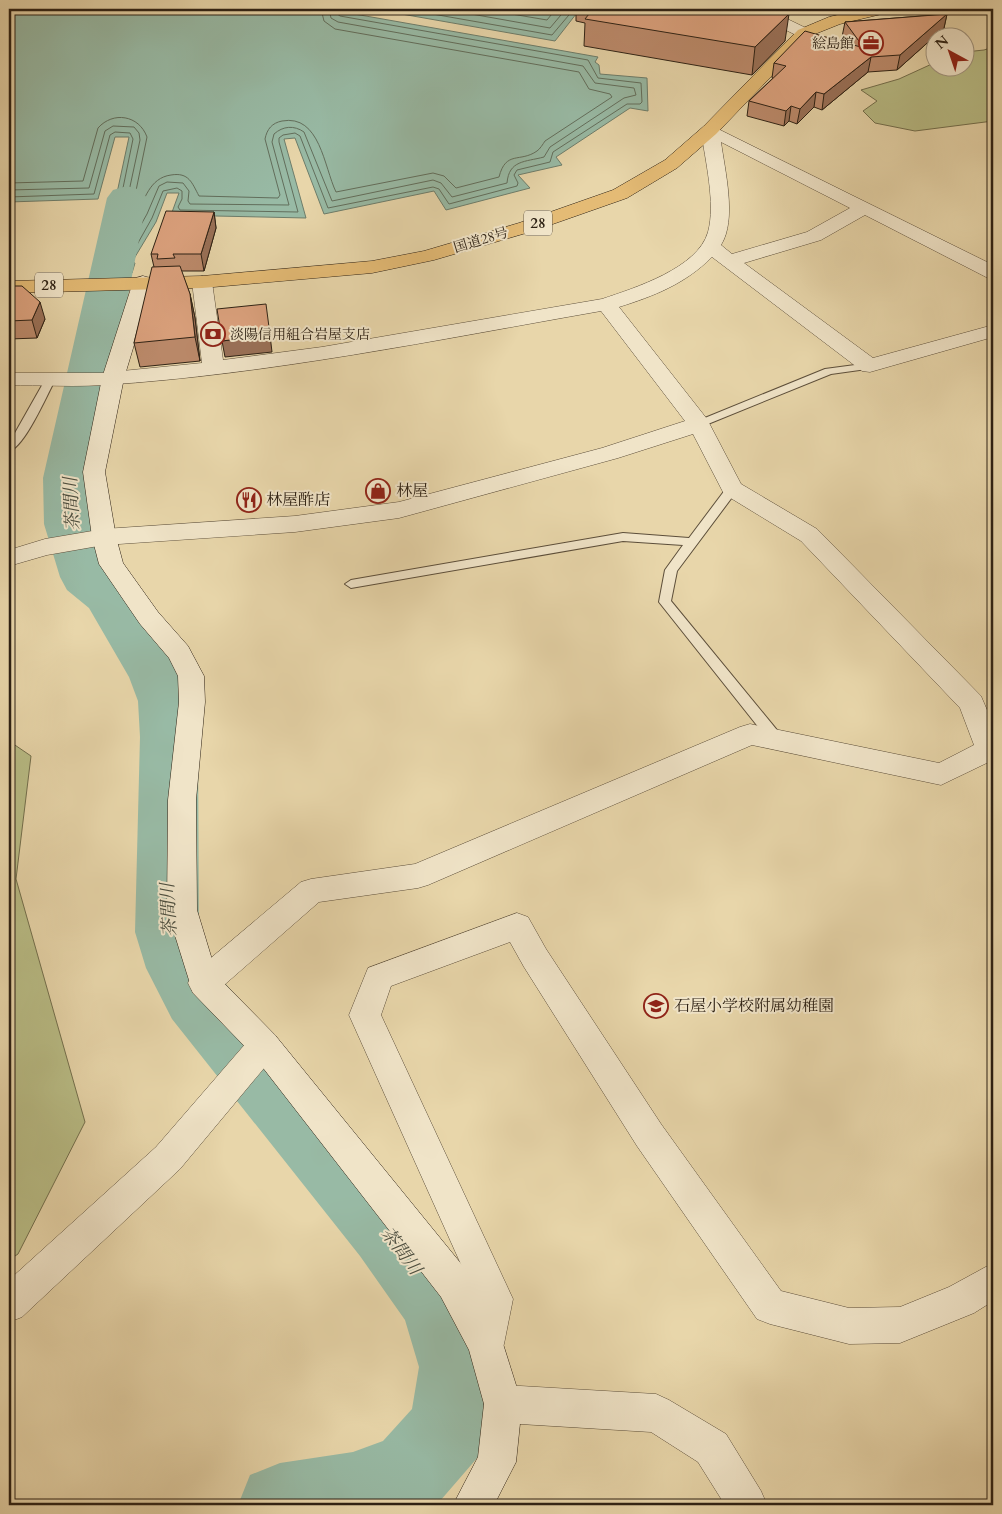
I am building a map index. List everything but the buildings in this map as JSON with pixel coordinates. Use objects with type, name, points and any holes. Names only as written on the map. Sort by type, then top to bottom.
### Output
[{"type":"highway","name":"国道28号","points":[[9,287],[202,282],[372,267],[427,256],[526,227],[620,194],[671,164],[710,130],[804,33],[820,25],[884,9]]},
{"type":"street","points":[[778,9],[820,25]]},
{"type":"street","points":[[754,11],[804,33]]},
{"type":"street","points":[[710,130],[993,273]]},
{"type":"street","points":[[9,379],[108,379],[213,368],[322,353],[606,304],[650,290],[692,265],[717,235],[719,214],[710,130]]},
{"type":"street","points":[[730,261],[814,236],[864,208]]},
{"type":"street","points":[[709,246],[870,366],[993,331]]},
{"type":"street","points":[[202,282],[213,368]]},
{"type":"street","points":[[136,283],[108,379],[94,472],[96,538],[111,564],[149,618],[179,653],[191,676],[192,702],[182,800],[182,910],[204,983],[264,1045],[454,1284],[486,1344],[503,1404],[497,1462],[473,1505]]},
{"type":"street","points":[[204,983],[311,891],[418,876],[750,734],[941,774],[989,750],[983,699],[809,536],[732,489],[699,424],[606,304]]},
{"type":"street","points":[[9,558],[46,547],[96,538],[295,524],[399,510],[610,453],[699,424]]},
{"type":"street","points":[[486,1344],[495,1299],[364,1015],[379,977],[517,926],[535,958],[649,1135],[770,1306],[849,1326],[900,1325],[961,1300],[993,1281]]},
{"type":"street","points":[[9,1304],[168,1158],[264,1045]]},
{"type":"street","points":[[503,1404],[656,1413],[712,1448],[747,1505]]},
{"type":"lane","points":[[699,424],[829,371],[870,366]]},
{"type":"lane","points":[[9,448],[59,380]]},
{"type":"lane","points":[[732,489],[671,570],[665,602],[776,739]]},
{"type":"lane","points":[[351,584],[623,537],[692,542]]},
{"type":"green space","points":[[993,47],[993,121],[915,131],[875,123],[863,111],[877,101],[861,90],[899,79],[924,68],[924,78],[974,78],[974,51]]},
{"type":"green space","points":[[9,741],[31,756],[16,879],[85,1122],[18,1254],[9,1260]]},
{"type":"water","points":[[9,9],[326,9],[598,57],[595,62],[599,65],[600,74],[647,78],[648,111],[630,108],[556,157],[562,165],[518,175],[530,188],[446,210],[434,191],[324,214],[295,138],[284,139],[306,218],[171,215],[179,193],[167,193],[156,222],[132,262],[135,263],[132,273],[95,274],[109,230],[129,137],[115,137],[98,199],[9,202]]},
{"type":"water","points":[[373,9],[580,9],[555,41]]},
{"type":"waterway","name":"茶間川","points":[[127,198],[68,478],[69,524],[86,577],[108,595],[157,676],[166,701],[169,737],[167,932],[179,968],[196,998],[386,1230],[437,1300],[459,1367],[449,1428],[411,1472],[353,1494],[280,1505]]},
{"type":"place","name":"絵島館","points":[[871,43]]},
{"type":"place","name":"淡陽信用組合岩屋支店","points":[[213,334]]},
{"type":"place","name":"林屋","points":[[378,491]]},
{"type":"place","name":"林屋酢店","points":[[249,500]]},
{"type":"place","name":"石屋小学校附属幼稚園","points":[[656,1006]]}]
